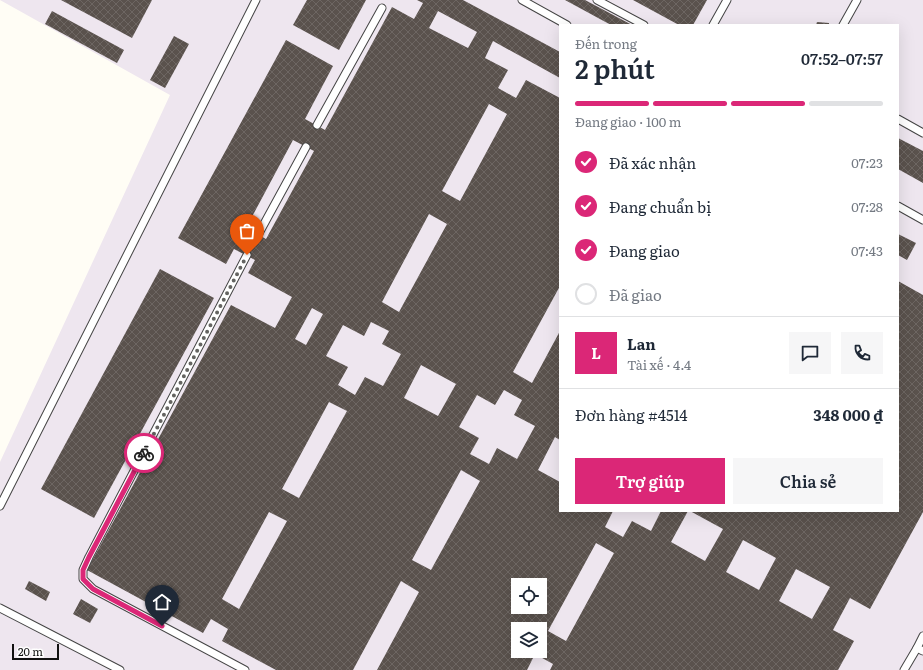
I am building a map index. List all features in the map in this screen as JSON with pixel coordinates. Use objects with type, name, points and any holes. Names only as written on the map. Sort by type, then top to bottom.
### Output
[{"type":"lane","points":[[0,506],[256,0]]},
{"type":"lane","points":[[522,0],[565,24]]},
{"type":"lane","points":[[597,0],[642,24]]},
{"type":"lane","points":[[714,24],[727,0]]},
{"type":"lane","points":[[844,24],[857,0]]},
{"type":"lane","points":[[318,126],[382,8]]},
{"type":"lane","points":[[899,120],[923,133]]},
{"type":"lane","points":[[258,235],[306,147]]},
{"type":"lane","points":[[899,207],[923,220]]},
{"type":"lane","points":[[245,670],[93,589],[83,579],[83,570],[247,255]]},
{"type":"lane","points":[[0,608],[120,670]]},
{"type":"lane","points":[[904,670],[920,649],[923,636]]},
{"type":"shaded area","points":[[0,0],[923,0],[923,670],[0,670],[0,462],[170,95]]},
{"type":"building","points":[[61,0],[152,0],[132,38]]},
{"type":"building","points":[[307,0],[366,0],[339,50],[293,25]]},
{"type":"building","points":[[417,0],[463,0],[559,51],[559,77],[493,41],[485,58],[508,70],[498,88],[516,98],[526,80],[559,97],[559,288],[513,372],[532,383],[559,333],[559,439],[555,437],[538,470],[559,481],[559,512],[612,512],[605,527],[623,537],[632,521],[651,531],[660,512],[687,512],[671,542],[705,561],[723,529],[692,512],[899,512],[899,282],[923,295],[923,512],[870,609],[850,598],[833,630],[854,641],[838,670],[550,670],[553,664],[542,658],[547,658],[547,622],[511,622],[511,658],[533,658],[527,670],[377,670],[419,592],[401,581],[353,670],[276,670],[222,641],[228,629],[211,619],[203,633],[87,570],[231,305],[275,328],[292,297],[248,273],[255,260],[234,249],[226,264],[178,238],[286,40],[333,66],[305,119],[325,130],[392,7],[414,19],[423,3]],"holes":[[[438,11],[477,32],[468,48],[429,28]],[[489,104],[507,114],[460,201],[442,191]],[[293,140],[314,151],[266,239],[246,228]],[[429,214],[447,224],[399,312],[382,302]],[[312,308],[323,314],[306,345],[295,339]],[[371,322],[389,331],[382,344],[401,354],[383,386],[365,377],[355,395],[338,385],[348,367],[326,356],[343,325],[364,336]],[[421,365],[456,384],[438,416],[404,398]],[[504,390],[522,400],[514,415],[535,426],[517,459],[497,448],[489,464],[470,454],[479,438],[459,427],[477,395],[495,405]],[[329,402],[347,411],[299,498],[282,489]],[[461,470],[480,481],[431,570],[412,560]],[[269,512],[287,521],[239,609],[222,599]],[[743,540],[776,558],[759,590],[726,572]],[[596,543],[614,553],[566,641],[548,631]],[[796,569],[830,587],[812,619],[779,601]]]},
{"type":"building","points":[[565,0],[585,0],[630,24],[609,24]]},
{"type":"building","points":[[633,0],[707,0],[694,24],[677,24]]},
{"type":"building","points":[[52,11],[124,50],[117,63],[45,24]]},
{"type":"building","points":[[817,22],[829,23],[829,24],[816,24]]},
{"type":"building","points":[[174,36],[189,44],[165,88],[150,80]]},
{"type":"building","points":[[899,139],[923,151],[923,183],[899,170]]},
{"type":"building","points":[[899,234],[916,243],[907,260],[899,256]]},
{"type":"building","points":[[160,269],[214,298],[94,518],[41,489]]},
{"type":"building","points":[[29,581],[50,592],[46,601],[25,589]]},
{"type":"building","points":[[81,599],[98,609],[90,623],[73,614]]},
{"type":"way so far","points":[[144,453],[247,255]]},
{"type":"route","points":[[144,453],[89,557],[83,570],[83,579],[93,589],[162,626]]}]
